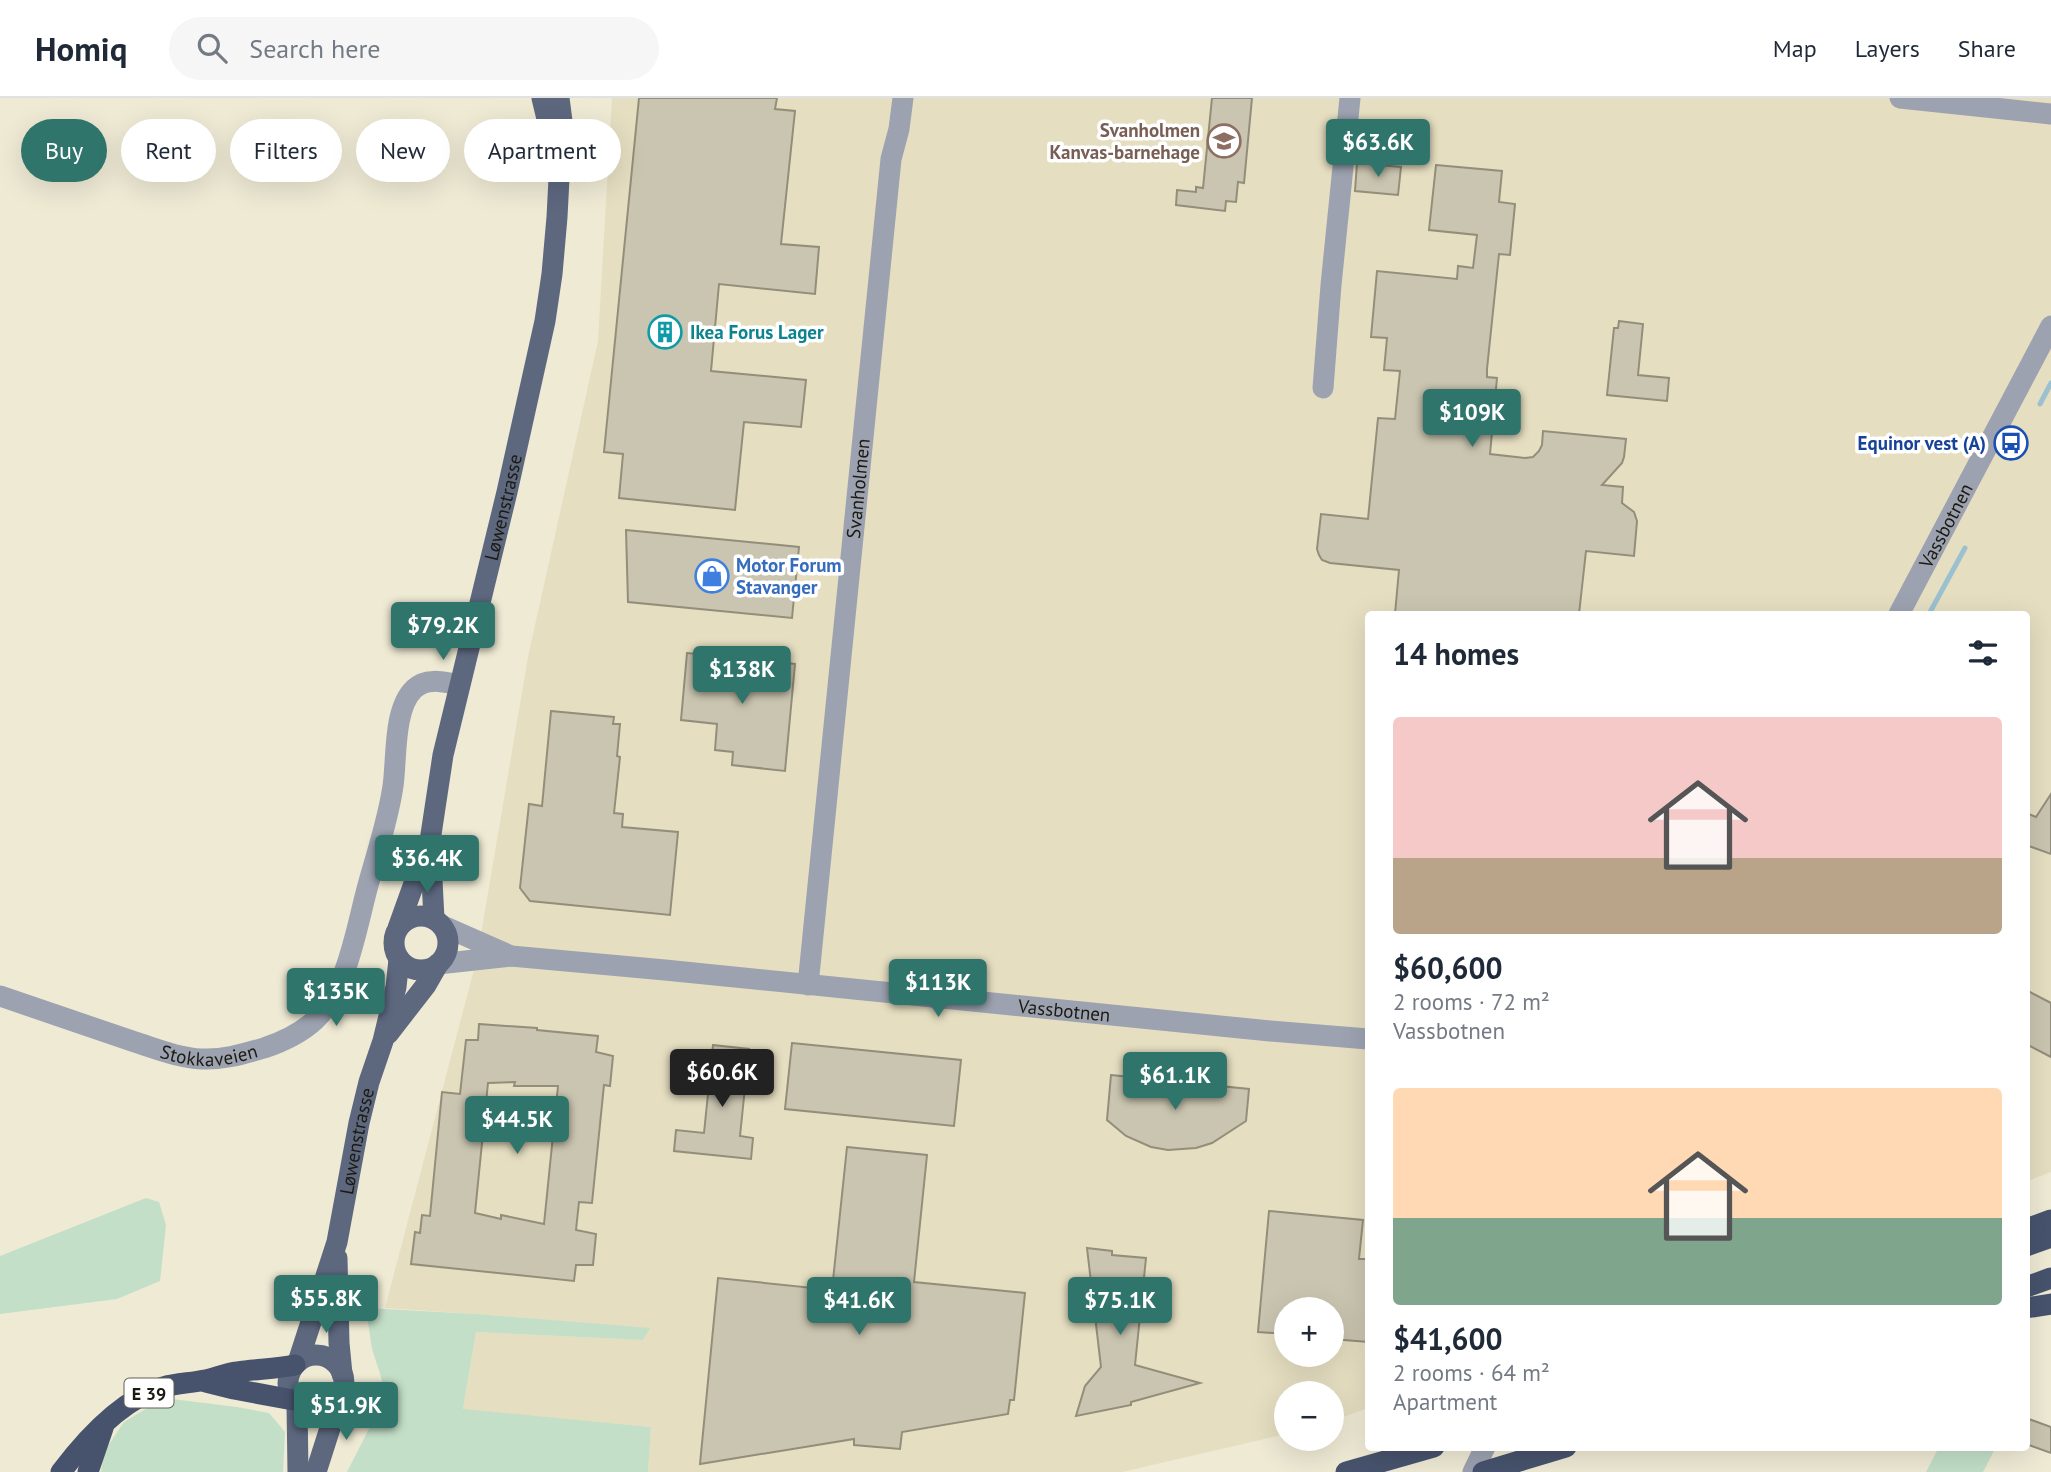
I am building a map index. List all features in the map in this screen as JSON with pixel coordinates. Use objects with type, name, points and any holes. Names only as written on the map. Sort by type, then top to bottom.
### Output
[{"type":"highway","points":[[2030,1228],[2051,1220]]},
{"type":"highway","points":[[2030,1245],[2051,1237]]},
{"type":"highway","points":[[2030,1286],[2051,1278]]},
{"type":"highway","points":[[2030,1307],[2051,1304]]},
{"type":"highway","name":"E 39","points":[[61,1472],[79,1449],[104,1426],[129,1404],[153,1390],[236,1372],[272,1369],[297,1363]]},
{"type":"highway","name":"E 39","points":[[203,1381],[295,1401]]},
{"type":"highway","name":"E 39","points":[[88,1472],[104,1426]]},
{"type":"highway","points":[[1346,1472],[1420,1451]]},
{"type":"highway","points":[[1483,1472],[1553,1451]]},
{"type":"main road","name":"Løwenstrasse","points":[[542,98],[547,119]]},
{"type":"main road","name":"Løwenstrasse","points":[[559,98],[562,119]]},
{"type":"main road","name":"Løwenstrasse","points":[[398,928],[430,841],[443,755],[507,492],[545,321],[553,263],[558,182]]},
{"type":"main road","name":"Løwenstrasse","points":[[430,841],[437,922]]},
{"type":"main road","points":[[424,916],[437,922],[446,932],[447,950],[438,964],[417,970],[407,966],[399,959],[394,949],[398,928],[414,917],[424,916]]},
{"type":"main road","name":"Løwenstrasse","points":[[297,1363],[337,1242],[359,1123],[396,988],[399,959]]},
{"type":"main road","name":"Løwenstrasse","points":[[383,1041],[426,985],[438,964]]},
{"type":"main road","name":"Løwenstrasse","points":[[337,1242],[342,1374]]},
{"type":"main road","points":[[298,1472],[295,1401],[288,1385],[291,1371],[306,1357],[323,1356],[338,1366],[344,1387],[316,1472]]},
{"type":"main road","points":[[295,1401],[303,1408],[318,1411],[333,1406],[339,1400]]},
{"type":"street","name":"Svanholmen","points":[[890,98],[888,128],[891,159]]},
{"type":"street","name":"Svanholmen","points":[[808,985],[891,159],[903,98]]},
{"type":"street","points":[[1323,388],[1350,98]]},
{"type":"street","points":[[1900,98],[2051,114]]},
{"type":"street","name":"Vassbotnen","points":[[1901,611],[2051,326]]},
{"type":"street","name":"Stokkaveien","points":[[0,996],[170,1053],[203,1059],[238,1056],[279,1043],[303,1030],[323,1011],[346,967],[392,793],[402,706],[412,691],[426,682],[459,685]]},
{"type":"street","name":"Vassbotnen","points":[[437,922],[511,956]]},
{"type":"street","name":"Vassbotnen","points":[[438,964],[511,956],[1365,1039]]},
{"type":"street","points":[[1473,1472],[1483,1451]]},
{"type":"shaded area","points":[[612,98],[2051,98],[2051,1172],[2030,1180],[2030,611],[1365,611],[1365,1409],[1344,1417],[1344,1381],[1274,1381],[1274,1437],[1122,1472],[648,1472],[651,1427],[463,1410],[476,1332],[643,1340],[649,1329],[385,1308],[477,958],[528,657],[598,341],[607,182],[621,182],[621,119],[611,119]]},
{"type":"green space","points":[[146,1198],[159,1202],[166,1225],[160,1281],[117,1299],[0,1314],[0,1256]]},
{"type":"green space","points":[[366,1308],[650,1328],[643,1340],[476,1332],[463,1409],[651,1427],[648,1472],[347,1472],[376,1415],[382,1380],[372,1349]]},
{"type":"green space","points":[[164,1398],[269,1413],[285,1432],[283,1472],[101,1472],[104,1452],[124,1422]]},
{"type":"green space","points":[[1937,1451],[1994,1451],[1983,1472],[1926,1472]]},
{"type":"building","name":"Ikea Forus Lager","points":[[639,98],[777,98],[775,109],[795,111],[781,244],[819,247],[815,294],[719,284],[711,371],[806,380],[801,427],[744,422],[735,510],[619,498],[623,454],[604,452]]},
{"type":"building","points":[[1212,98],[1252,98],[1244,183],[1238,182],[1236,202],[1226,201],[1225,211],[1176,205],[1177,190],[1196,192],[1196,187],[1203,188]]},
{"type":"building","points":[[1357,163],[1401,167],[1398,195],[1355,191]]},
{"type":"building","points":[[1436,165],[1502,171],[1499,202],[1515,204],[1510,255],[1499,254],[1487,369],[1487,377],[1497,378],[1490,454],[1533,457],[1542,445],[1543,431],[1626,439],[1622,463],[1602,485],[1623,487],[1622,503],[1634,512],[1637,521],[1634,556],[1586,551],[1579,611],[1395,611],[1399,570],[1330,563],[1322,560],[1319,555],[1317,549],[1321,514],[1368,519],[1378,418],[1395,419],[1400,371],[1384,370],[1387,338],[1371,337],[1377,271],[1457,279],[1458,266],[1473,268],[1477,235],[1429,230]]},
{"type":"building","points":[[1619,321],[1643,324],[1638,375],[1669,378],[1667,401],[1607,395],[1614,328],[1618,328]]},
{"type":"building","points":[[626,530],[799,547],[792,618],[628,602]]},
{"type":"building","points":[[687,653],[795,664],[785,771],[732,765],[733,752],[715,750],[717,724],[681,720]]},
{"type":"building","points":[[551,711],[614,717],[613,724],[620,724],[617,756],[620,757],[614,813],[623,814],[622,827],[678,832],[670,915],[530,901],[520,888],[529,804],[542,806]]},
{"type":"building","points":[[2051,794],[2051,854],[2030,846],[2030,815],[2036,817]]},
{"type":"building","points":[[2030,992],[2051,1003],[2051,1057],[2030,1046]]},
{"type":"building","points":[[479,1024],[537,1028],[598,1036],[596,1052],[613,1056],[610,1086],[604,1085],[592,1203],[579,1202],[576,1230],[596,1234],[593,1265],[576,1265],[574,1281],[411,1264],[415,1232],[420,1233],[422,1215],[430,1216],[442,1092],[460,1094],[466,1040],[478,1040]],"holes":[[[515,1082],[514,1086],[558,1086],[544,1224],[501,1215],[501,1219],[475,1213],[488,1083]]]},
{"type":"building","points":[[792,1043],[961,1060],[954,1126],[785,1109]]},
{"type":"building","points":[[713,1045],[749,1049],[740,1136],[753,1138],[751,1159],[674,1151],[676,1130],[704,1133]]},
{"type":"building","points":[[1111,1075],[1249,1089],[1246,1121],[1212,1143],[1196,1148],[1168,1150],[1151,1147],[1126,1136],[1107,1120]]},
{"type":"building","points":[[847,1147],[927,1155],[914,1282],[1025,1293],[1014,1400],[1010,1400],[1008,1414],[902,1432],[900,1449],[854,1445],[854,1439],[700,1464],[718,1278],[832,1290]]},
{"type":"building","points":[[1269,1211],[1363,1220],[1359,1259],[1365,1259],[1365,1342],[1344,1340],[1344,1297],[1274,1297],[1274,1333],[1258,1332]]},
{"type":"building","points":[[1087,1248],[1112,1251],[1112,1255],[1146,1258],[1135,1365],[1200,1383],[1131,1402],[1131,1405],[1076,1416],[1085,1386],[1101,1367]]},
{"type":"building","points":[[2030,1419],[2051,1427],[2051,1453],[2030,1445]]},
{"type":"waterway","points":[[2040,404],[2051,383]]},
{"type":"waterway","points":[[1931,611],[1965,548]]},
{"type":"place","name":"Svanholmen Kanvas-barnehage","points":[[1224,141]]},
{"type":"place","name":"Ikea Forus Lager","points":[[665,332]]},
{"type":"place","name":"Equinor vest (A)","points":[[2011,443]]},
{"type":"place","name":"Motor Forum Stavanger","points":[[712,576]]}]
